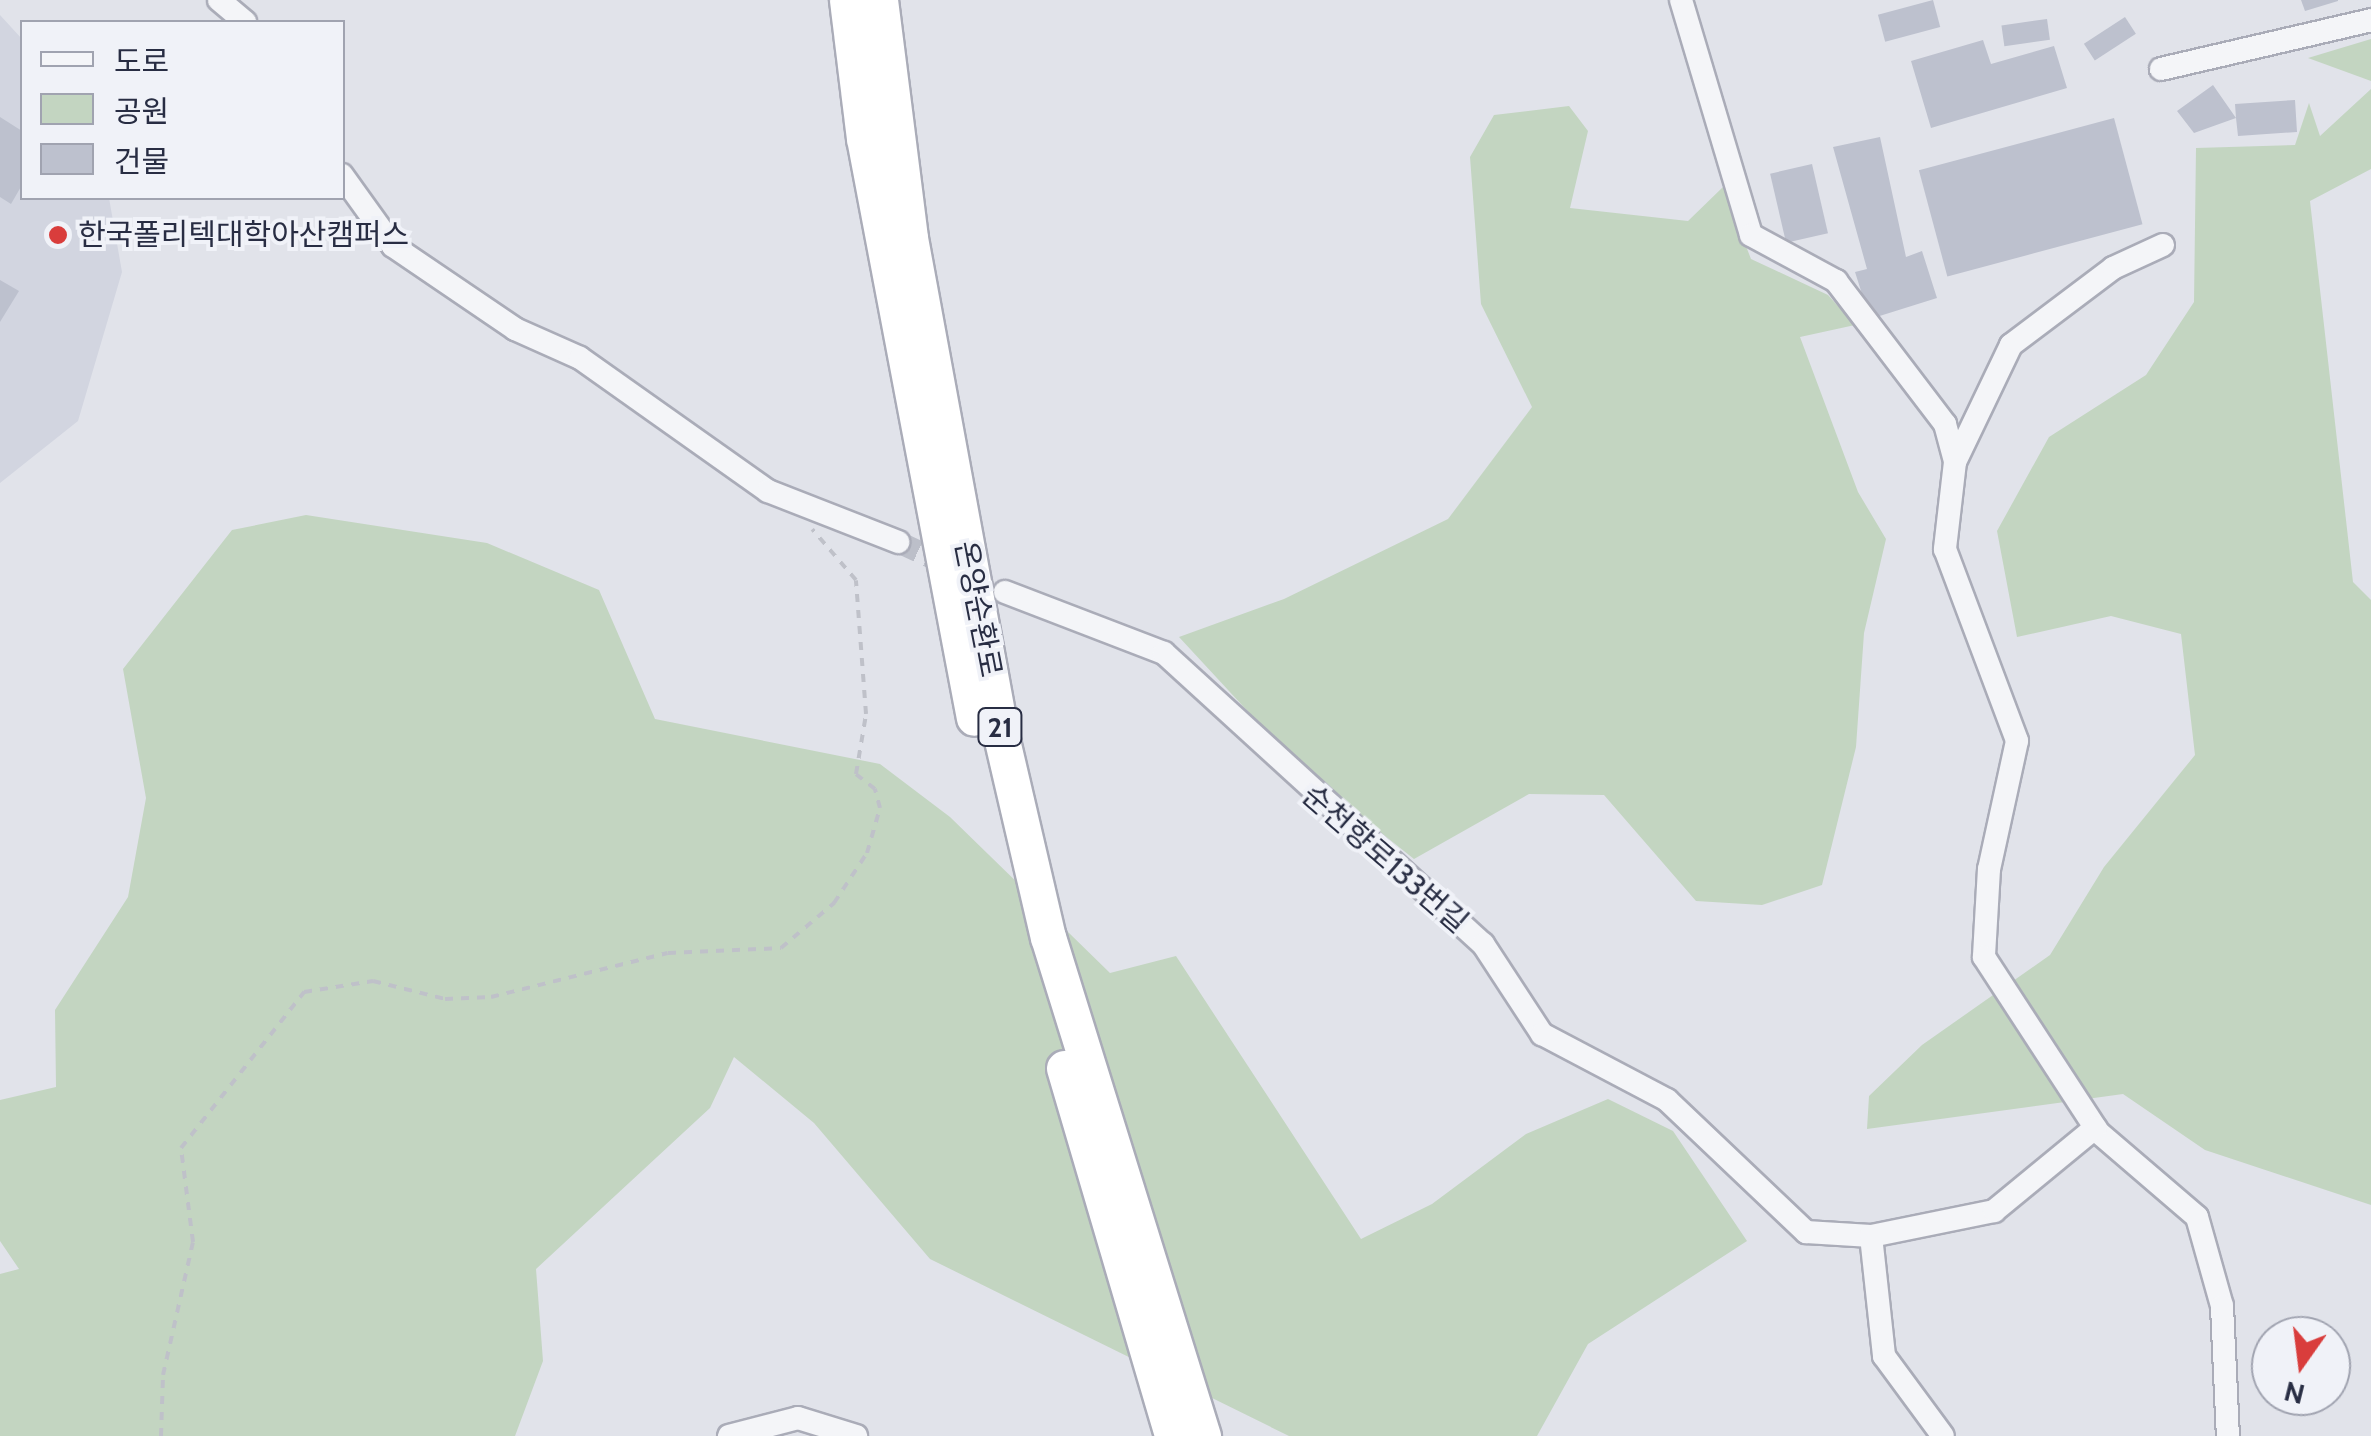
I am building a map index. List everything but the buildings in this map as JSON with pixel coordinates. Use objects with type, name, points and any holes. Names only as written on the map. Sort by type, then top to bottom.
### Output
[{"type":"highway","name":"온양순환로","points":[[848,0],[864,138],[976,730],[1172,1436]]},
{"type":"highway","name":"온양순환로","points":[[880,0],[910,238],[1006,758],[1048,938],[1203,1436]]},
{"type":"street","points":[[219,0],[243,20]]},
{"type":"street","points":[[1681,0],[1751,235],[1836,281],[1902,356],[1945,424],[1955,462]]},
{"type":"street","points":[[2161,69],[2371,20]]},
{"type":"street","points":[[345,179],[393,246],[515,329],[646,401],[768,492],[898,542]]},
{"type":"street","points":[[2163,245],[2112,268],[2011,346],[1955,462],[1945,549],[2017,741],[1990,869],[1984,956],[2095,1128],[2197,1217],[2222,1306],[2228,1436]]},
{"type":"street","name":"순천향로133번길","points":[[1005,592],[1164,652],[1483,944],[1542,1034],[1667,1100],[1806,1232],[1870,1236],[1994,1211],[2095,1128]]},
{"type":"street","points":[[1870,1236],[1884,1356],[1943,1436]]},
{"type":"street","points":[[729,1436],[798,1418],[856,1436]]},
{"type":"path","points":[[160,1436],[163,1375],[193,1242],[181,1148],[304,992],[373,981],[445,999],[491,997],[668,954],[780,948],[834,903],[867,853],[880,808],[876,788],[856,774],[866,714],[856,580],[815,540],[806,504]]},
{"type":"shaded area","name":"한국폴리텍대학아산캠퍼스","points":[[0,15],[20,37],[20,200],[109,200],[122,272],[78,421],[0,483]]},
{"type":"green space","points":[[2371,39],[2371,81],[2308,58]]},
{"type":"green space","points":[[2371,89],[2371,169],[2310,201],[2353,582],[2371,600],[2371,1205],[2205,1150],[2123,1094],[1867,1129],[1869,1096],[1922,1045],[2050,955],[2104,867],[2195,755],[2181,634],[2111,616],[2017,637],[1997,531],[2049,437],[2146,375],[2194,302],[2196,148],[2295,145],[2309,103],[2320,136]]},
{"type":"green space","points":[[1569,106],[1588,131],[1570,208],[1688,221],[1723,187],[1751,259],[1828,295],[1855,325],[1800,337],[1858,492],[1886,539],[1864,633],[1856,747],[1822,885],[1762,905],[1696,901],[1604,795],[1529,794],[1414,859],[1301,769],[1179,637],[1284,599],[1448,519],[1532,407],[1481,304],[1470,157],[1494,115]]},
{"type":"green space","points":[[306,515],[487,543],[599,590],[655,719],[880,764],[950,817],[1110,973],[1176,956],[1361,1239],[1432,1204],[1526,1134],[1608,1099],[1673,1131],[1747,1241],[1588,1344],[1537,1436],[1289,1436],[930,1259],[814,1123],[734,1057],[710,1108],[536,1269],[543,1361],[515,1436],[0,1436],[0,1274],[19,1269],[0,1241],[0,1100],[56,1087],[55,1010],[128,897],[146,798],[123,669],[232,530]]},
{"type":"tunnel","points":[[898,542],[952,567]]},
{"type":"place","name":"한국폴리텍대학아산캠퍼스","points":[[58,235]]}]
